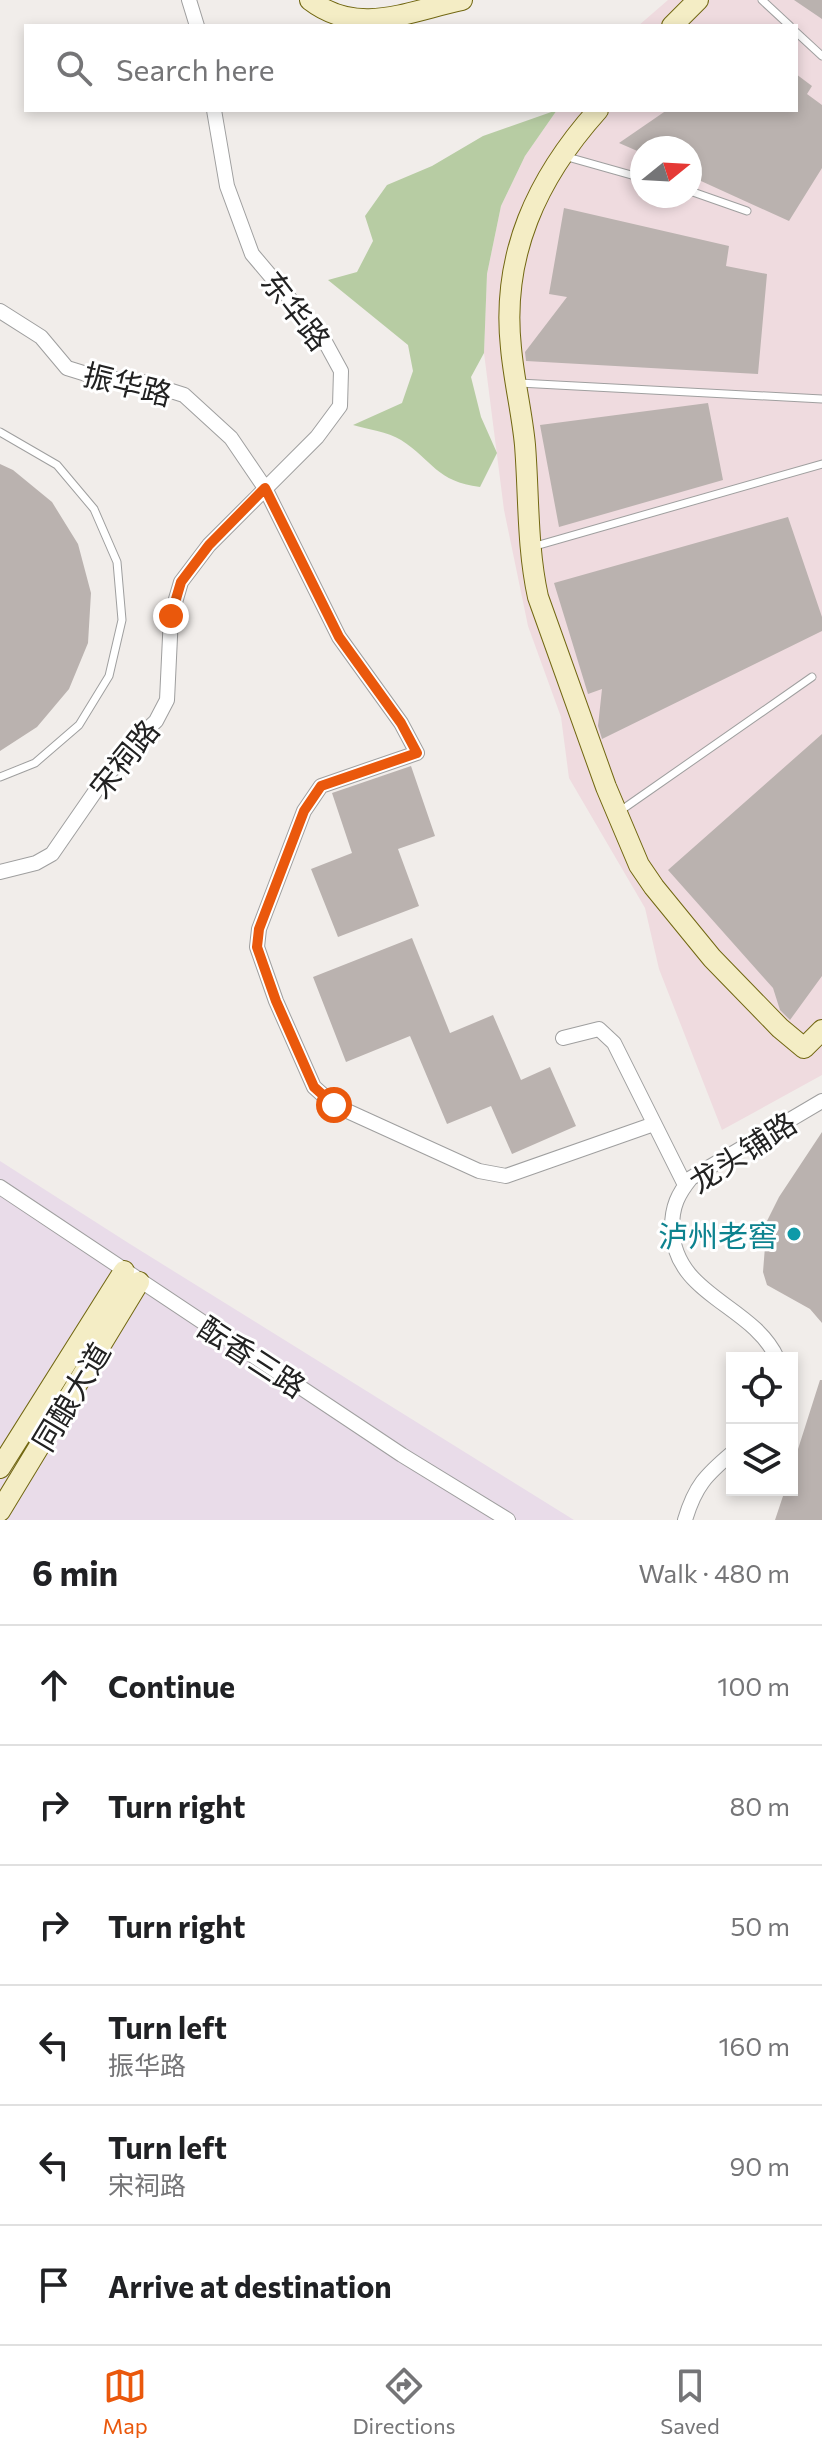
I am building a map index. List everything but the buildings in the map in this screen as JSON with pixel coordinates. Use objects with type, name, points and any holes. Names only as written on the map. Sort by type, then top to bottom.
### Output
[{"type":"street","points":[[189,0],[196,24]]},
{"type":"street","points":[[310,0],[335,15],[368,21],[462,0]]},
{"type":"street","points":[[674,24],[698,0]]},
{"type":"street","name":"东华路","points":[[214,112],[227,186],[252,254],[323,338],[341,371],[340,406],[317,437],[265,488]]},
{"type":"street","points":[[596,112],[562,155],[535,201],[523,232],[512,277],[509,309],[511,349],[528,476],[532,568],[538,597],[616,814],[639,865],[712,958],[780,1028],[804,1048],[822,1030]]},
{"type":"street","name":"振华路","points":[[0,311],[41,337],[67,368],[96,377],[143,382],[184,395],[231,438],[265,488],[339,637],[401,723],[417,753],[321,786],[304,811],[259,929],[257,947],[276,1001],[314,1087],[334,1105],[479,1171],[506,1176],[654,1124]]},
{"type":"street","name":"宋祠路","points":[[0,872],[36,863],[52,854],[99,786],[134,742],[156,721],[167,700],[171,616],[181,582],[209,545],[265,488]]},
{"type":"street","points":[[563,1038],[599,1029],[614,1043],[685,1185]]},
{"type":"street","name":"龙头铺路","points":[[774,1352],[765,1336],[693,1280],[680,1264],[673,1239],[672,1216],[677,1195],[691,1178],[822,1101]]},
{"type":"street","name":"酝香三路","points":[[0,1187],[402,1455],[508,1520]]},
{"type":"street","name":"同酿大道","points":[[0,1468],[132,1276]]},
{"type":"street","name":"同酿大道","points":[[0,1511],[132,1276]]},
{"type":"street","points":[[685,1520],[697,1487],[726,1458]]},
{"type":"lane","points":[[762,0],[788,24]]},
{"type":"lane","points":[[798,34],[822,56]]},
{"type":"lane","points":[[562,155],[630,175]]},
{"type":"lane","points":[[702,195],[747,211]]},
{"type":"lane","points":[[516,383],[822,399]]},
{"type":"lane","points":[[0,432],[57,465],[94,509],[117,562],[122,620],[109,676],[79,725],[35,763],[0,777]]},
{"type":"lane","points":[[531,547],[822,464]]},
{"type":"lane","points":[[616,814],[812,677]]},
{"type":"shaded area","points":[[668,0],[822,0],[822,1075],[722,1130],[659,969],[645,908],[569,778],[561,717],[528,626],[504,510],[484,353],[487,274],[501,206],[525,156],[556,112],[798,112],[798,24],[640,24]]},
{"type":"shaded area","points":[[0,1161],[130,1244],[574,1520],[0,1520]]},
{"type":"green space","points":[[556,112],[525,156],[501,206],[487,274],[484,353],[471,377],[481,417],[497,453],[480,487],[444,475],[396,437],[353,425],[402,403],[413,371],[408,345],[328,280],[357,272],[373,241],[365,216],[387,185],[432,166],[483,136]]},
{"type":"place","name":"泸州老窖","points":[[794,1234]]},
{"type":"route","points":[[171,616],[181,582],[209,545],[265,488],[339,637],[401,723],[417,753],[321,786],[304,811],[259,929],[257,947],[276,1001],[314,1087],[334,1105]]}]
